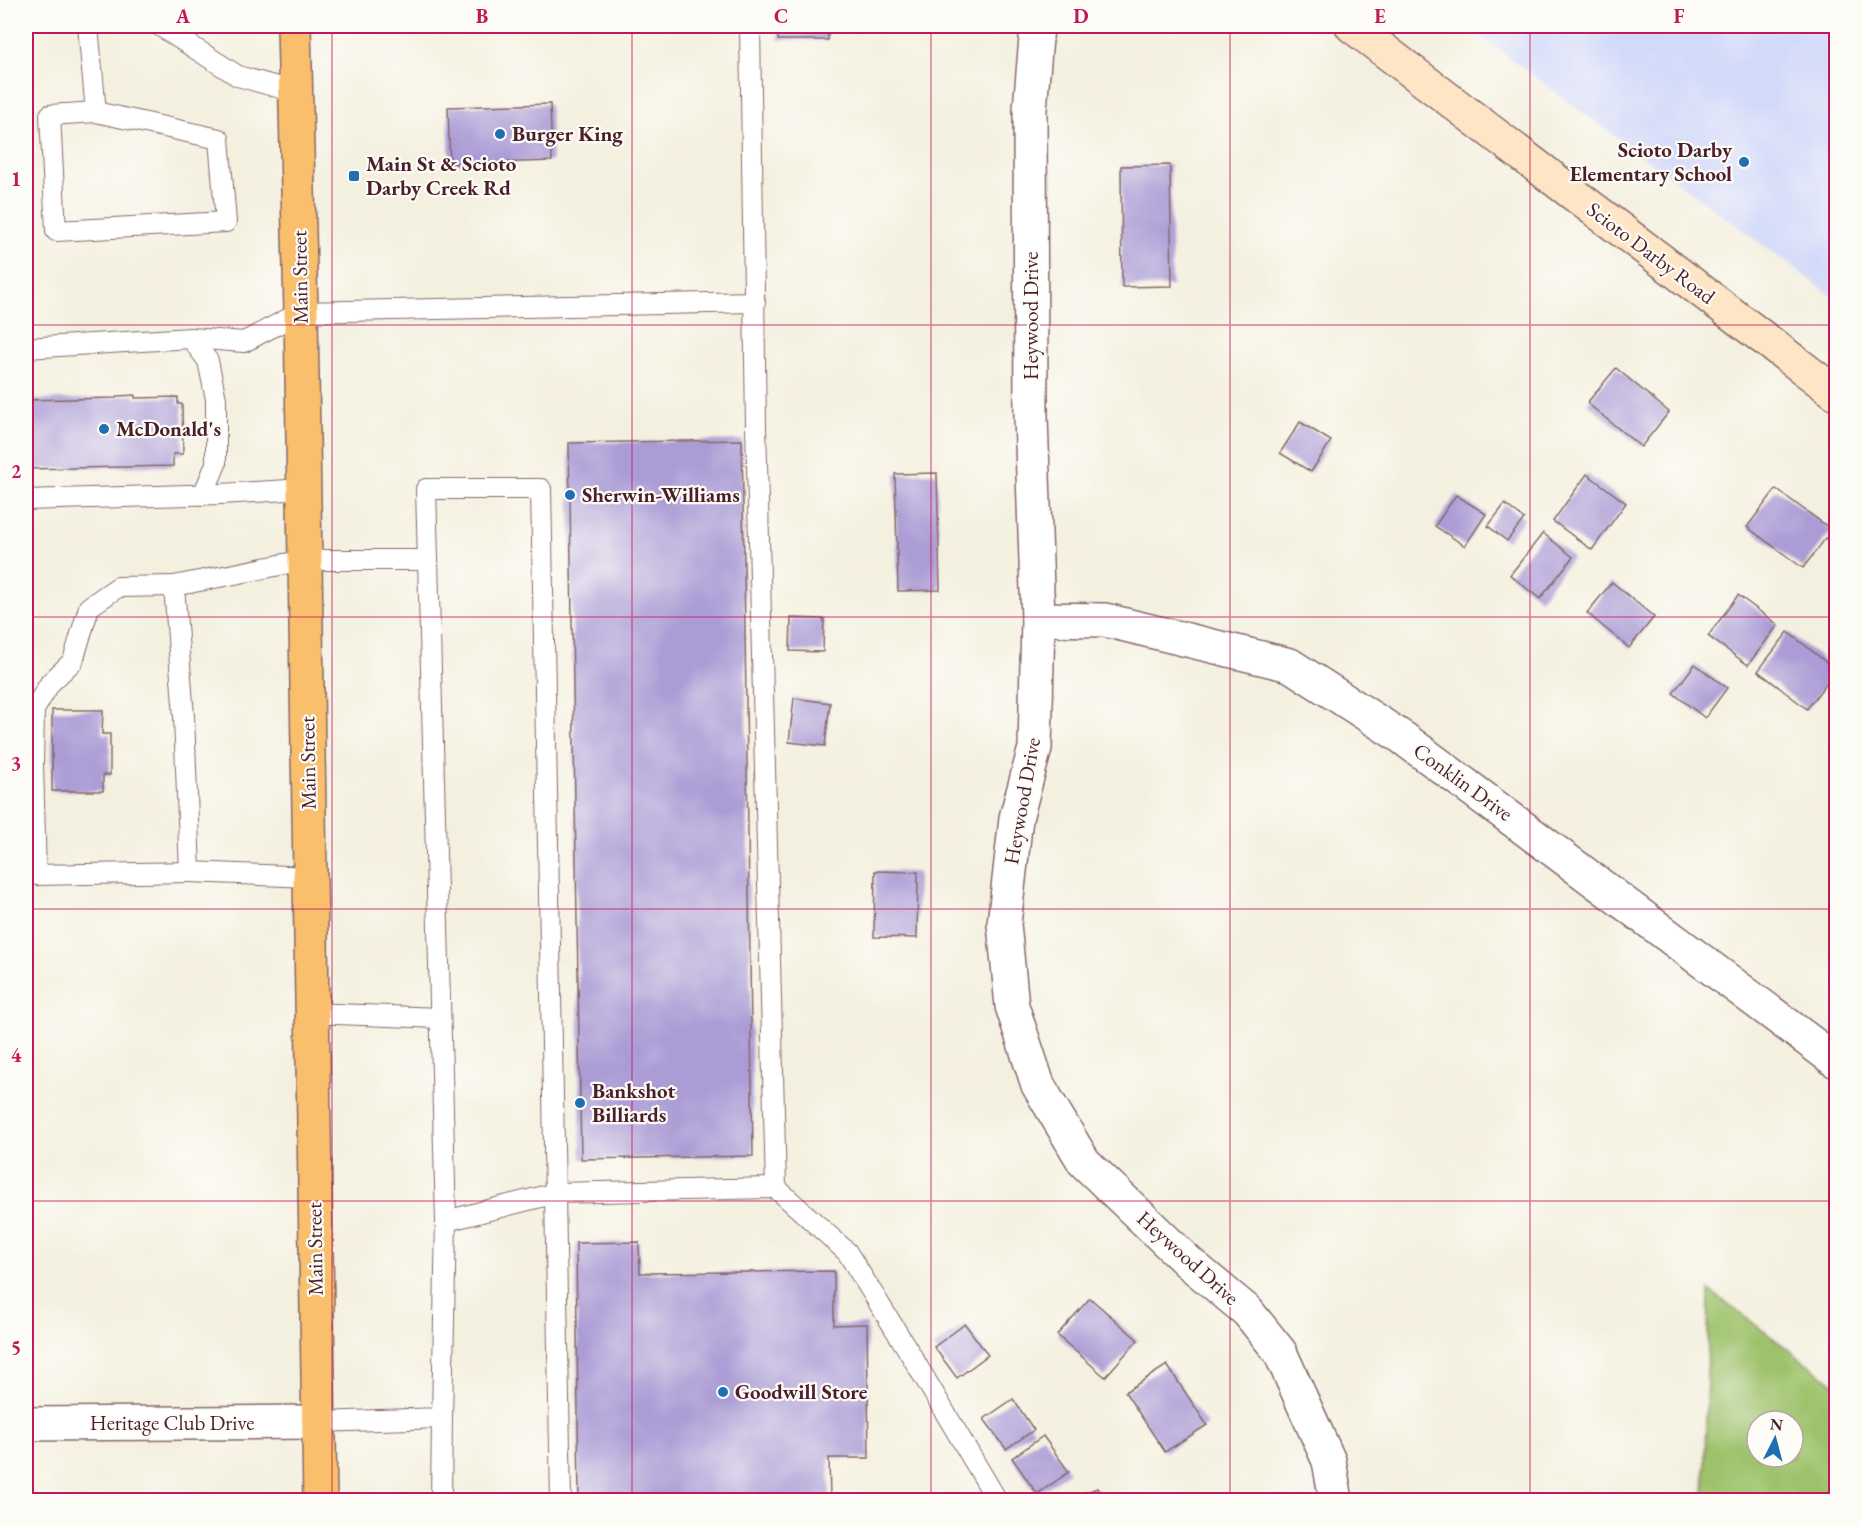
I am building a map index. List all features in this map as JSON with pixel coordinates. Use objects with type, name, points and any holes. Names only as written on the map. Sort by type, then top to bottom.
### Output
[{"type":"main road","name":"Main Street","points":[[294,26],[301,312],[320,1500]]},
{"type":"main road","name":"Scioto Darby Road","points":[[1352,26],[1836,393]]},
{"type":"street","name":"Heywood Drive","points":[[1037,26],[1030,109],[1031,417],[1038,619],[1035,748],[1016,818],[1004,924],[1012,1006],[1038,1085],[1084,1162],[1187,1261],[1246,1311],[1280,1352],[1329,1461],[1336,1500]]},
{"type":"street","name":"Conklin Drive","points":[[1038,619],[1105,620],[1290,665],[1403,738],[1836,1061]]},
{"type":"street","name":"Heritage Club Drive","points":[[26,1424],[318,1422]]},
{"type":"lane","points":[[88,26],[96,112]]},
{"type":"lane","points":[[160,26],[238,76],[296,92]]},
{"type":"lane","points":[[750,26],[756,426],[776,1188]]},
{"type":"lane","points":[[96,112],[219,139],[226,222],[56,231],[50,116],[96,112]]},
{"type":"lane","points":[[26,348],[191,338],[244,342],[301,312],[755,302]]},
{"type":"lane","points":[[191,338],[208,361],[216,399],[216,464],[203,495]]},
{"type":"lane","points":[[26,500],[203,495],[304,489]]},
{"type":"lane","points":[[441,1500],[446,1221],[426,489],[541,489],[561,1500]]},
{"type":"lane","points":[[310,878],[190,873],[36,875],[34,710],[50,683],[73,661],[82,637],[89,607],[118,587],[174,586],[305,560],[428,560]]},
{"type":"lane","points":[[174,586],[184,717],[190,873]]},
{"type":"lane","points":[[311,1013],[440,1018]]},
{"type":"lane","points":[[446,1221],[556,1193],[776,1188],[846,1252],[908,1350],[997,1500]]},
{"type":"lane","points":[[318,1422],[442,1418]]},
{"type":"shaded area","name":"Scioto Darby Elementary School","points":[[1466,26],[1836,26],[1836,299]]},
{"type":"green space","points":[[1709,1290],[1836,1385],[1836,1500],[1704,1500]]},
{"type":"building","points":[[778,26],[828,26],[828,40],[778,40]]},
{"type":"building","name":"Burger King","points":[[550,104],[552,161],[450,164],[448,107]]},
{"type":"building","points":[[1170,165],[1172,286],[1122,287],[1121,166]]},
{"type":"building","points":[[1616,368],[1669,412],[1641,447],[1587,403]]},
{"type":"building","name":"McDonald's","points":[[135,395],[135,398],[178,397],[178,404],[182,404],[183,454],[173,454],[173,466],[26,469],[26,400],[116,398],[117,396]]},
{"type":"building","points":[[1300,422],[1331,441],[1311,472],[1280,453]]},
{"type":"building","points":[[742,440],[753,1156],[581,1159],[569,443]]},
{"type":"building","points":[[937,473],[940,590],[898,591],[895,474]]},
{"type":"building","points":[[1587,474],[1626,503],[1592,550],[1553,521]]},
{"type":"building","points":[[1776,489],[1832,530],[1803,568],[1747,527]]},
{"type":"building","points":[[1456,495],[1486,514],[1465,546],[1435,526]]},
{"type":"building","points":[[1505,504],[1524,519],[1507,541],[1488,526]]},
{"type":"building","points":[[1543,533],[1573,557],[1540,599],[1510,575]]},
{"type":"building","points":[[1612,582],[1654,617],[1629,648],[1587,613]]},
{"type":"building","points":[[1738,595],[1778,625],[1748,665],[1708,636]]},
{"type":"building","points":[[791,618],[824,619],[823,652],[790,651]]},
{"type":"building","points":[[1788,632],[1836,670],[1807,709],[1758,671]]},
{"type":"building","points":[[1695,664],[1727,688],[1705,718],[1673,693]]},
{"type":"building","points":[[794,698],[830,703],[825,746],[789,742]]},
{"type":"building","points":[[52,710],[103,710],[102,734],[110,734],[110,775],[103,775],[103,791],[52,791]]},
{"type":"building","points":[[875,871],[918,872],[917,938],[874,937]]},
{"type":"building","name":"Goodwill Store","points":[[639,1242],[640,1273],[834,1271],[834,1325],[867,1324],[869,1458],[829,1458],[830,1500],[579,1500],[576,1243]]},
{"type":"building","points":[[1090,1298],[1138,1340],[1105,1377],[1057,1335]]},
{"type":"building","points":[[965,1324],[988,1355],[957,1378],[934,1347]]},
{"type":"building","points":[[1167,1365],[1207,1425],[1165,1452],[1125,1392]]},
{"type":"building","points":[[1013,1399],[1034,1430],[1006,1449],[984,1419]]},
{"type":"building","points":[[1043,1436],[1069,1472],[1037,1494],[1012,1458]]},
{"type":"building","points":[[1097,1488],[1102,1500],[1066,1500]]},
{"type":"place","name":"Burger King","points":[[500,134]]},
{"type":"place","name":"Scioto Darby Elementary School","points":[[1744,162]]},
{"type":"place","name":"Main St & Scioto Darby Creek Rd","points":[[354,176]]},
{"type":"place","name":"McDonald's","points":[[104,429]]},
{"type":"place","name":"Sherwin-Williams","points":[[570,495]]},
{"type":"place","name":"Bankshot Billiards","points":[[580,1103]]},
{"type":"place","name":"Goodwill Store","points":[[723,1392]]}]
